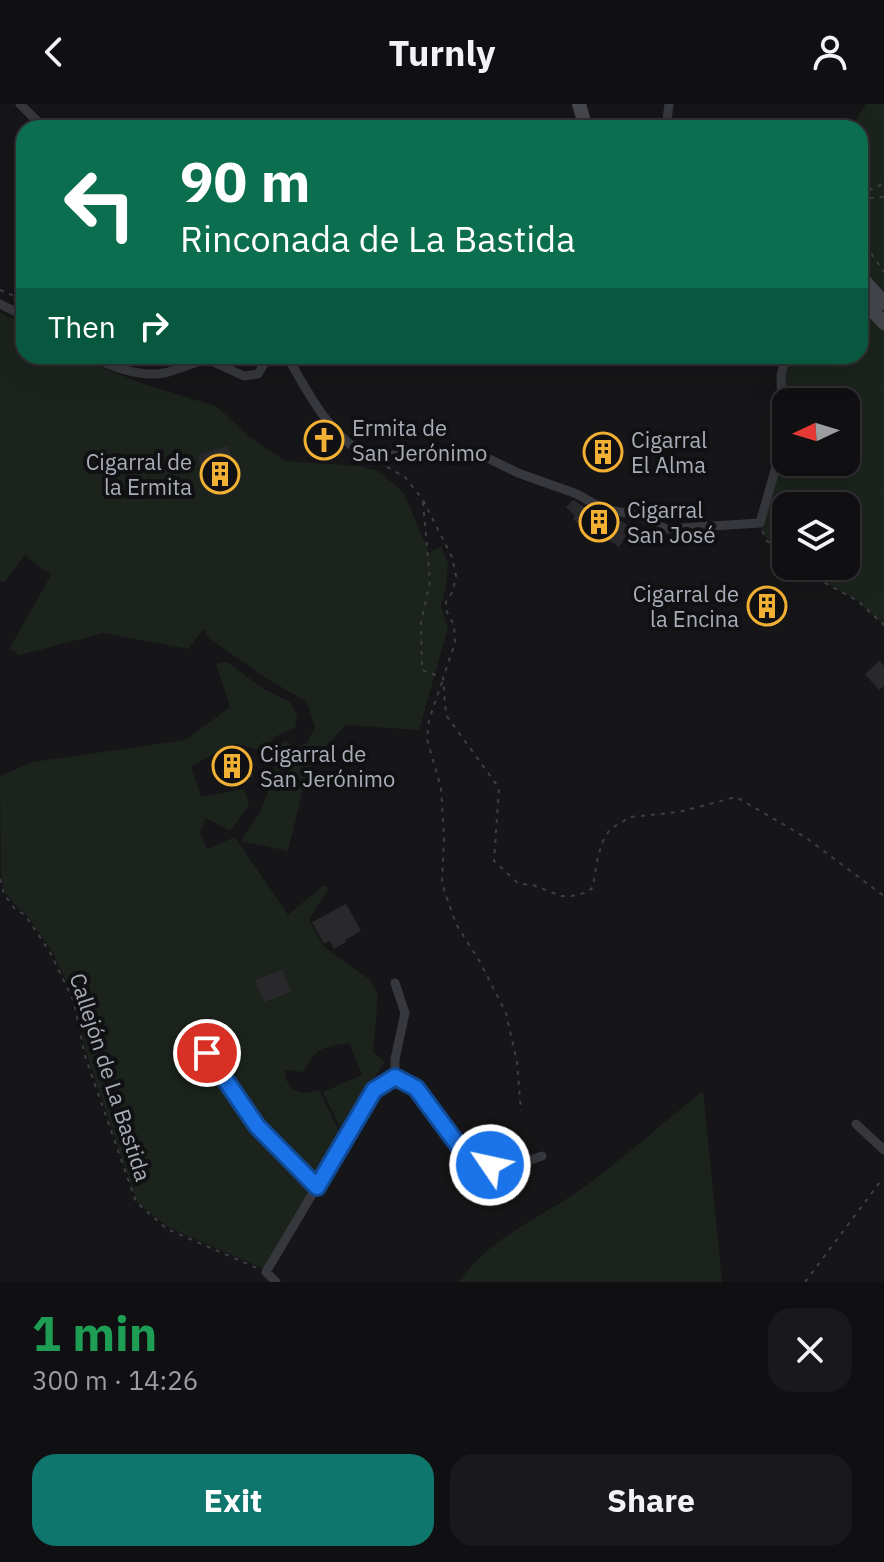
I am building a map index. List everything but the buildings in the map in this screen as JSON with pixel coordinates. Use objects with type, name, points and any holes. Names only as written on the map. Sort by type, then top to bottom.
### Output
[{"type":"main road","points":[[868,285],[884,303]]},
{"type":"main road","points":[[868,306],[884,323]]},
{"type":"street","points":[[20,104],[36,120]]},
{"type":"street","points":[[108,364],[134,372],[163,373],[191,364]]},
{"type":"street","points":[[218,364],[244,376],[258,374],[264,364]]},
{"type":"street","points":[[292,364],[314,403],[341,436],[359,452],[370,457],[473,451],[518,473],[577,494],[605,510],[635,514],[666,529],[760,523],[783,442],[781,375],[784,364]]},
{"type":"street","points":[[395,983],[405,1013],[395,1059],[395,1077]]},
{"type":"street","points":[[207,1053],[257,1126],[317,1187]]},
{"type":"street","points":[[276,1282],[266,1272],[374,1090],[395,1077]]},
{"type":"street","points":[[395,1077],[416,1088],[461,1149],[490,1165],[519,1164],[542,1156]]},
{"type":"street","points":[[856,1124],[884,1150]]},
{"type":"path","points":[[868,249],[884,272]]},
{"type":"path","points":[[370,457],[405,477],[423,500],[452,557],[456,576],[446,610],[454,625],[455,643],[429,720],[427,739],[441,788],[444,837],[442,884],[456,924],[506,1013],[517,1062],[521,1111]]},
{"type":"path","points":[[423,500],[430,581],[421,623],[422,670],[443,678]]},
{"type":"path","points":[[760,523],[767,541],[772,545]]},
{"type":"path","points":[[820,580],[858,601],[884,625]]},
{"type":"path","points":[[443,678],[446,715],[499,788],[494,861],[519,884],[533,885],[561,896],[588,892],[593,887],[602,843],[610,829],[631,817],[679,812],[736,797],[805,837],[884,896]]},
{"type":"path","name":"Callejón de La Bastida","points":[[0,879],[4,894],[14,908],[25,915],[50,952],[74,1002],[85,1056],[136,1202],[167,1229],[266,1272]]},
{"type":"path","points":[[805,1282],[880,1182],[884,1183]]},
{"type":"shaded area","points":[[866,104],[884,104],[884,625],[858,601],[820,580],[860,580],[860,492],[772,492],[772,544],[761,529],[773,476],[860,476],[860,388],[781,388],[784,364],[868,364],[868,120],[856,120]]},
{"type":"shaded area","points":[[0,312],[16,320],[16,364],[93,364],[147,385],[216,406],[251,438],[286,461],[360,466],[378,471],[404,493],[429,553],[441,546],[448,564],[441,607],[448,628],[419,730],[346,725],[314,758],[304,784],[288,851],[241,841],[260,812],[272,782],[280,744],[286,741],[296,747],[307,743],[315,727],[307,702],[209,638],[204,628],[188,649],[104,633],[19,655],[10,648],[51,575],[25,555],[5,582],[0,581]]},
{"type":"shaded area","points":[[227,662],[262,688],[290,702],[297,715],[295,728],[274,737],[263,751],[234,743],[191,766],[201,797],[244,789],[249,805],[230,831],[206,818],[200,832],[207,849],[235,837],[288,915],[324,885],[329,888],[309,920],[324,947],[370,980],[378,994],[373,1052],[385,1062],[340,1127],[323,1092],[362,1075],[349,1043],[321,1050],[303,1072],[285,1070],[288,1083],[296,1090],[307,1093],[319,1090],[341,1135],[264,1269],[168,1227],[137,1202],[87,1055],[76,1001],[52,951],[26,914],[5,892],[1,878],[0,776],[33,762],[186,740],[230,707],[216,664]]},
{"type":"shaded area","points":[[703,1091],[722,1282],[459,1282],[486,1252],[587,1185]]},
{"type":"place","name":"Ermita de San Jerónimo","points":[[324,440]]},
{"type":"place","name":"Cigarral El Alma","points":[[603,452]]},
{"type":"place","name":"Cigarral de la Ermita","points":[[220,474]]},
{"type":"place","name":"Cigarral San José","points":[[599,522]]},
{"type":"place","name":"Cigarral de la Encina","points":[[767,606]]},
{"type":"place","name":"Cigarral de San Jerónimo","points":[[232,766]]},
{"type":"route","points":[[207,1053],[257,1126],[317,1187],[374,1090],[395,1077],[416,1088],[461,1149],[490,1165]]}]
